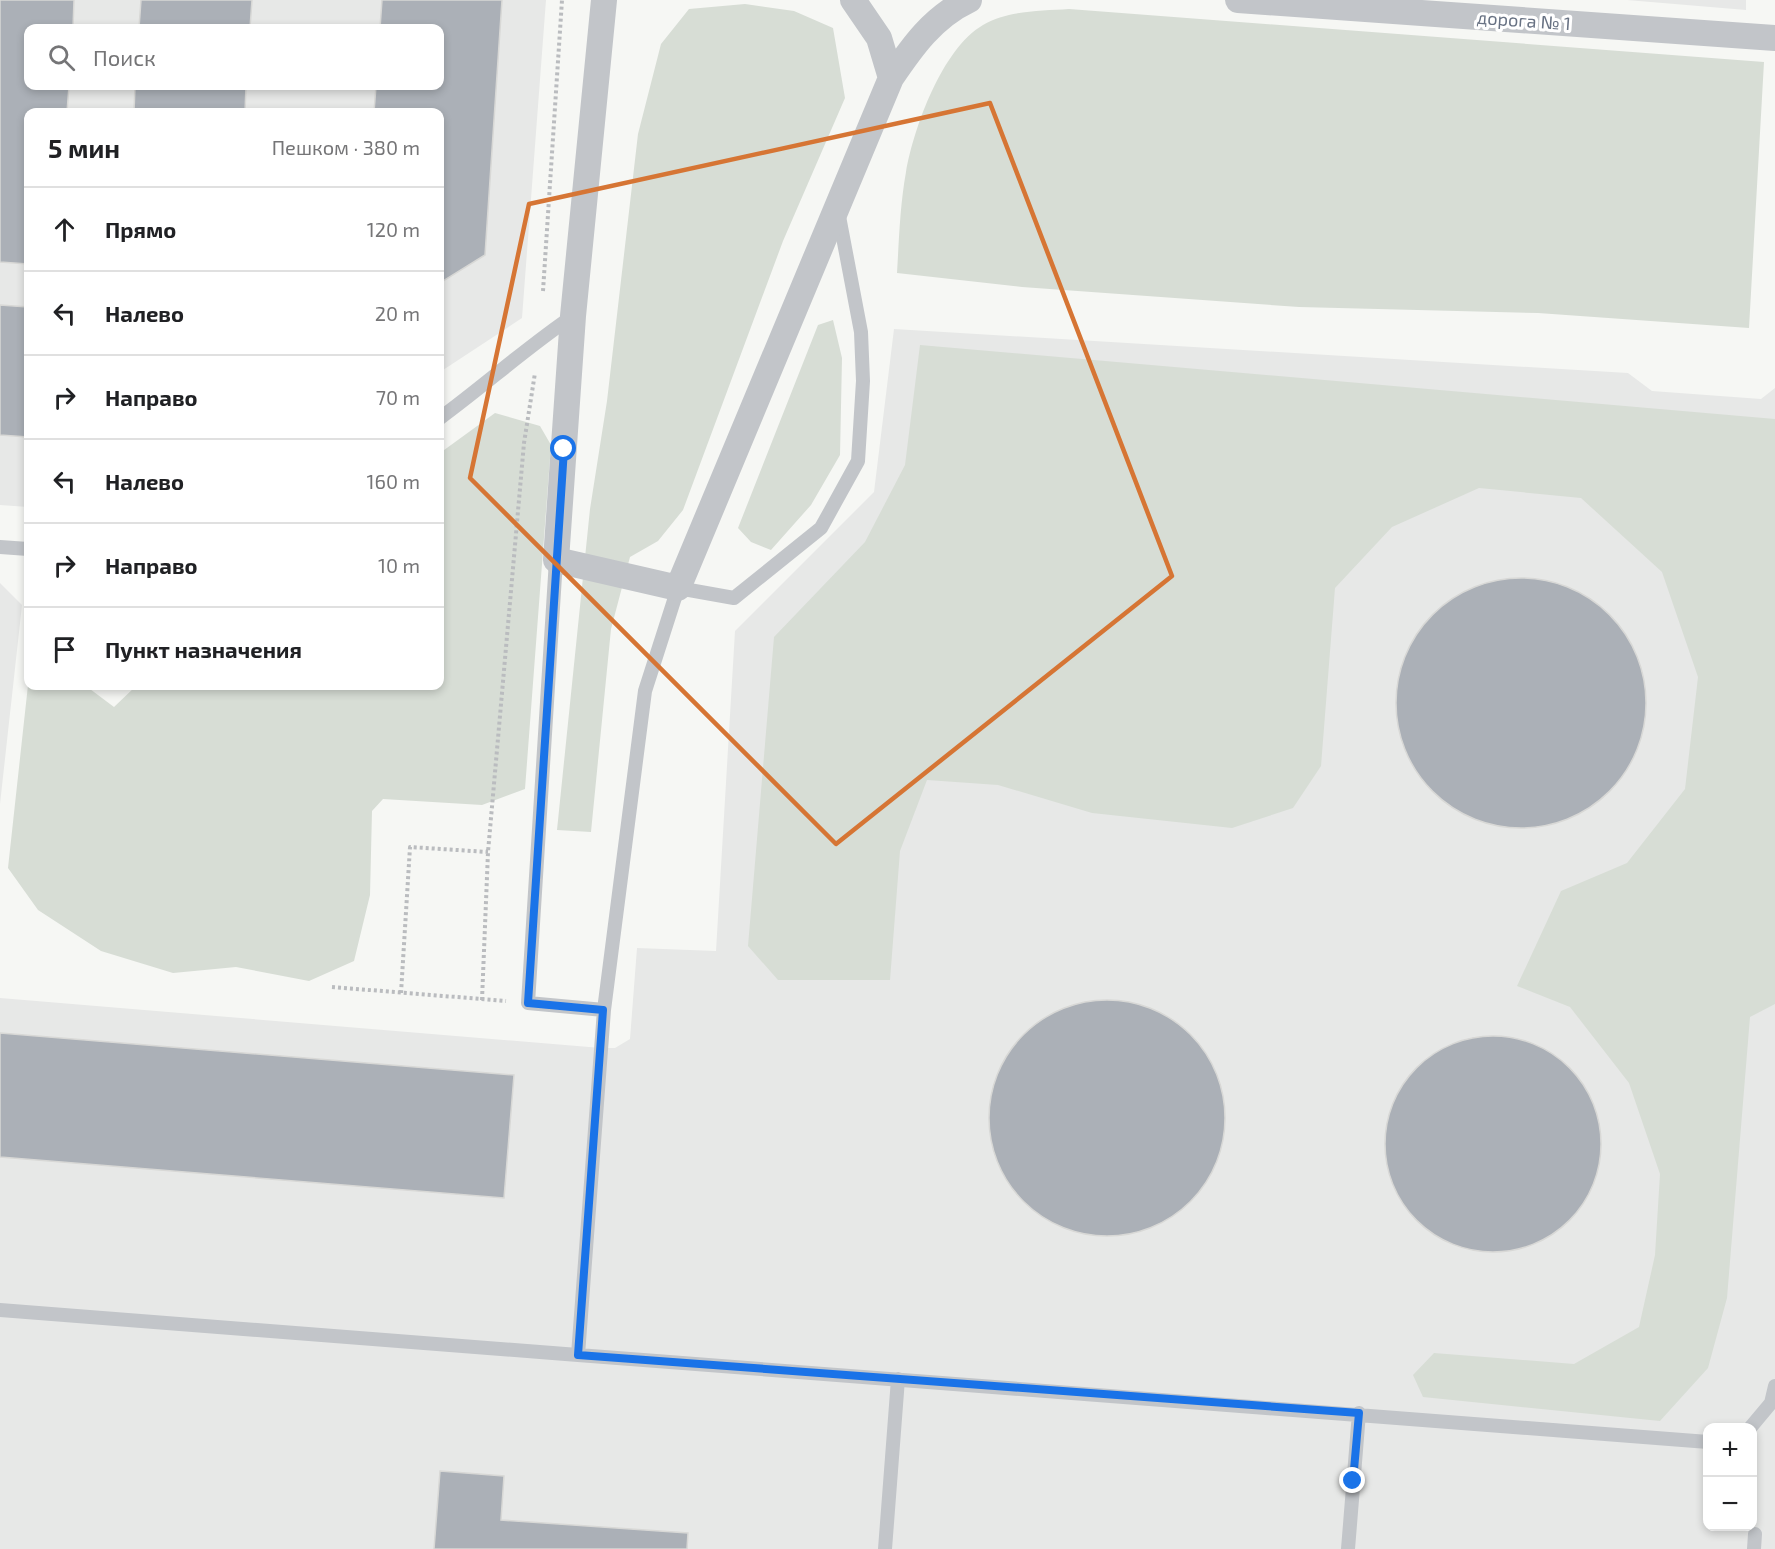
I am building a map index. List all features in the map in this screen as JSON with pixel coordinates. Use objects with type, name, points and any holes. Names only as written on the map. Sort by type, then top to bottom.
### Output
[{"type":"street","points":[[604,0],[573,316],[556,560],[678,588],[891,78],[918,37],[956,6],[969,0]]},
{"type":"street","points":[[853,0],[879,38],[891,78]]},
{"type":"street","name":"дорога № 1","points":[[1238,0],[1775,38]]},
{"type":"lane","points":[[578,1355],[603,1010],[645,691],[678,588],[734,598],[821,528],[858,461],[863,381],[861,332],[837,209]]},
{"type":"lane","points":[[444,415],[540,338],[573,316]]},
{"type":"lane","points":[[0,547],[24,549]]},
{"type":"lane","points":[[556,560],[528,1003],[603,1010]]},
{"type":"lane","points":[[0,1310],[1359,1413],[1703,1442]]},
{"type":"lane","points":[[885,1549],[898,1379]]},
{"type":"lane","points":[[1754,1423],[1771,1403],[1775,1386]]},
{"type":"lane","points":[[1348,1549],[1359,1413]]},
{"type":"lane","points":[[1754,1549],[1755,1534]]},
{"type":"path","points":[[482,999],[488,852],[524,442],[540,338],[562,0]]},
{"type":"path","points":[[401,993],[410,847],[488,852]]},
{"type":"path","points":[[332,987],[528,1003]]},
{"type":"highlighted area","points":[[990,103],[1172,576],[836,844],[470,478],[529,204]]},
{"type":"shaded area","points":[[0,0],[546,0],[522,318],[444,369],[444,108],[24,108],[24,507],[0,505]]},
{"type":"shaded area","points":[[1627,0],[1746,0],[1746,10]]},
{"type":"shaded area","points":[[745,4],[794,11],[833,28],[845,98],[783,241],[683,510],[658,541],[630,557],[611,629],[591,832],[557,830],[590,509],[607,401],[638,134],[661,44],[689,9]]},
{"type":"shaded area","points":[[1069,9],[1764,62],[1749,328],[1538,313],[1299,307],[1022,287],[897,273],[902,197],[910,154],[923,112],[943,70],[968,36],[993,20],[1025,12]]},
{"type":"shaded area","points":[[833,320],[842,358],[840,455],[811,505],[771,550],[751,542],[738,528],[818,325]]},
{"type":"shaded area","points":[[894,329],[1628,373],[1652,391],[1761,399],[1775,388],[1775,1549],[0,1549],[0,998],[615,1048],[630,1039],[637,948],[716,951],[735,631],[874,492]]},
{"type":"shaded area","points":[[920,345],[1775,419],[1775,1004],[1750,1017],[1727,1298],[1708,1368],[1660,1421],[1423,1397],[1413,1375],[1434,1353],[1574,1364],[1639,1327],[1655,1255],[1660,1174],[1629,1083],[1570,1007],[1517,986],[1561,891],[1627,863],[1685,789],[1698,677],[1662,572],[1581,498],[1479,488],[1392,527],[1335,588],[1321,766],[1293,808],[1232,828],[1092,813],[998,785],[927,780],[900,851],[890,980],[778,980],[748,946],[774,637],[865,542],[905,465]]},
{"type":"shaded area","points":[[495,413],[540,426],[551,445],[525,789],[482,805],[383,799],[372,811],[370,895],[354,961],[309,981],[236,967],[173,973],[101,951],[38,910],[8,868],[27,690],[91,690],[114,707],[132,690],[444,690],[444,450]]},
{"type":"shaded area","points":[[0,583],[22,605],[0,804]]},
{"type":"building","points":[[0,0],[74,0],[73,24],[24,24],[24,90],[69,90],[67,108],[24,108],[24,264],[0,262]]},
{"type":"building","points":[[141,0],[252,0],[250,24],[139,24]]},
{"type":"building","points":[[382,0],[502,0],[485,255],[444,281],[444,108],[374,108],[376,90],[444,90],[444,24],[380,24]]},
{"type":"building","points":[[135,90],[246,90],[245,108],[134,108]]},
{"type":"building","points":[[0,305],[24,307],[24,437],[0,435]]},
{"type":"building","points":[[1521,578],[1557,584],[1580,593],[1600,606],[1618,624],[1636,655],[1643,679],[1646,703],[1640,739],[1631,762],[1618,782],[1600,800],[1569,818],[1545,825],[1521,828],[1485,822],[1462,813],[1442,800],[1424,782],[1406,751],[1399,727],[1396,703],[1402,667],[1411,644],[1424,624],[1442,606],[1473,588],[1497,581]]},
{"type":"building","points":[[1095,1000],[1119,1000],[1141,1005],[1163,1014],[1191,1034],[1205,1052],[1216,1073],[1223,1095],[1225,1118],[1223,1141],[1216,1163],[1205,1184],[1191,1202],[1163,1222],[1141,1231],[1119,1236],[1095,1236],[1073,1231],[1051,1222],[1023,1202],[1003,1174],[994,1152],[989,1130],[989,1106],[994,1084],[1003,1062],[1023,1034],[1051,1014],[1073,1005]]},
{"type":"building","points":[[0,1033],[514,1075],[504,1198],[0,1157]]},
{"type":"building","points":[[1482,1036],[1504,1036],[1534,1044],[1553,1054],[1570,1067],[1583,1084],[1593,1103],[1601,1133],[1601,1155],[1593,1185],[1583,1204],[1570,1221],[1553,1234],[1524,1248],[1504,1252],[1482,1252],[1462,1248],[1442,1239],[1424,1228],[1409,1213],[1389,1175],[1385,1155],[1385,1133],[1389,1113],[1398,1093],[1409,1075],[1424,1060],[1462,1040]]},
{"type":"building","points":[[440,1471],[504,1476],[501,1520],[688,1533],[687,1549],[434,1549]]},
{"type":"route","points":[[564,449],[528,1003],[603,1010],[578,1355],[1359,1413],[1353,1481]]}]
